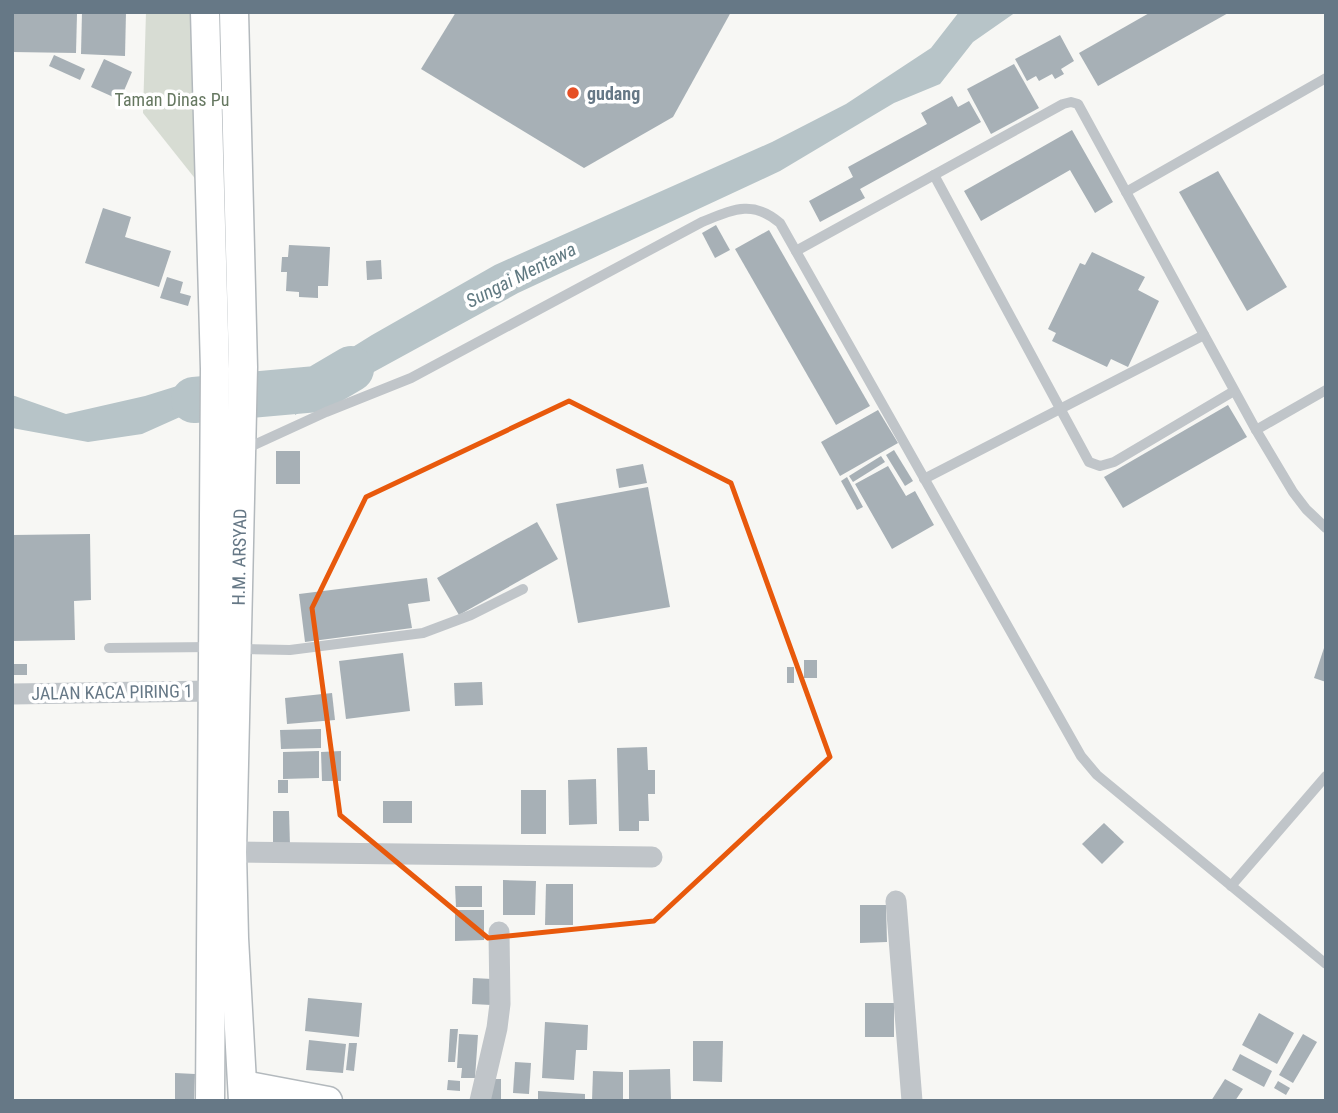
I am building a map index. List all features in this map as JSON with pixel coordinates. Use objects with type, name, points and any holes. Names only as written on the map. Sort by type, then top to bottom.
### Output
[{"type":"street","name":"H.M. ARSYAD","points":[[205,12],[229,368]]},
{"type":"street","name":"H.M. ARSYAD","points":[[234,12],[226,648],[233,938],[244,1093]]},
{"type":"street","name":"H.M. ARSYAD","points":[[210,1101],[212,691],[226,648]]},
{"type":"street","name":"JALAN KACA PIRING 1","points":[[12,694],[212,691]]},
{"type":"street","points":[[232,852],[652,857]]},
{"type":"street","points":[[896,901],[912,1101]]},
{"type":"street","points":[[480,1101],[500,1004],[499,932]]},
{"type":"street","points":[[244,1093],[328,1101]]},
{"type":"lane","points":[[1126,192],[1326,78]]},
{"type":"lane","points":[[796,251],[1071,102],[1078,104],[1256,430],[1293,492],[1326,528]]},
{"type":"lane","points":[[933,175],[1089,462],[1100,466],[1114,462],[1234,391]]},
{"type":"lane","points":[[228,441],[326,412],[411,378],[681,231],[726,212],[746,207],[768,213],[780,223],[1081,756],[1097,775],[1326,964]]},
{"type":"lane","points":[[924,480],[1204,335]]},
{"type":"lane","points":[[1256,430],[1326,390]]},
{"type":"lane","points":[[110,648],[290,650],[423,633],[471,615],[523,589]]},
{"type":"lane","points":[[1231,886],[1326,776]]},
{"type":"highlighted area","points":[[569,401],[731,483],[830,757],[654,921],[488,938],[340,815],[312,608],[366,497]]},
{"type":"green space","name":"Taman Dinas Pu","points":[[146,12],[199,12],[201,186],[143,113]]},
{"type":"water","name":"Sungai Mentawa","points":[[959,12],[1016,12],[973,42],[940,84],[894,103],[780,171],[518,293],[295,415],[295,383],[372,335],[495,265],[772,142],[846,104],[931,48]]},
{"type":"water","points":[[206,377],[204,417],[180,417],[142,434],[88,442],[12,428],[12,395],[66,414],[145,396]]},
{"type":"building","points":[[12,12],[77,14],[76,53],[12,52]]},
{"type":"building","points":[[82,12],[126,12],[125,56],[81,54]]},
{"type":"building","name":"gudang","points":[[456,12],[731,12],[673,117],[584,168],[421,69]]},
{"type":"building","points":[[1151,12],[1230,12],[1098,86],[1079,53]]},
{"type":"building","points":[[1060,35],[1074,61],[1061,69],[1064,74],[1055,79],[1052,74],[1039,81],[1036,76],[1027,81],[1015,59]]},
{"type":"building","points":[[54,55],[85,69],[80,80],[49,66]]},
{"type":"building","points":[[104,59],[132,72],[120,100],[91,87]]},
{"type":"building","points":[[1014,64],[1039,108],[991,134],[967,89]]},
{"type":"building","points":[[952,96],[958,107],[969,101],[981,122],[860,189],[865,198],[820,222],[809,201],[853,177],[848,167],[927,124],[921,113]]},
{"type":"building","points":[[1072,130],[1113,202],[1095,213],[1070,170],[981,221],[964,191]]},
{"type":"building","points":[[1218,171],[1287,287],[1247,311],[1179,192]]},
{"type":"building","points":[[103,208],[131,217],[125,237],[171,251],[159,287],[85,263]]},
{"type":"building","points":[[716,225],[730,250],[715,258],[702,233]]},
{"type":"building","points":[[769,230],[870,406],[836,425],[735,249]]},
{"type":"building","points":[[289,245],[330,247],[328,286],[318,286],[318,298],[299,297],[299,292],[286,291],[287,272],[281,272],[282,257],[288,257]]},
{"type":"building","points":[[1092,252],[1145,277],[1138,290],[1159,301],[1128,367],[1111,359],[1107,367],[1052,341],[1056,333],[1048,329],[1080,263],[1085,265]]},
{"type":"building","points":[[381,260],[382,279],[367,280],[366,261]]},
{"type":"building","points":[[167,277],[183,282],[180,293],[191,296],[188,306],[160,298]]},
{"type":"building","points":[[1228,405],[1247,437],[1123,508],[1104,477]]},
{"type":"building","points":[[878,410],[898,443],[840,476],[821,442]]},
{"type":"building","points":[[894,450],[913,481],[905,486],[886,455]]},
{"type":"building","points":[[276,451],[300,451],[300,484],[276,484]]},
{"type":"building","points":[[881,456],[885,462],[853,482],[849,476]]},
{"type":"building","points":[[643,464],[647,483],[619,488],[616,469]]},
{"type":"building","points":[[888,466],[906,496],[915,491],[934,525],[892,549],[855,484]]},
{"type":"building","points":[[847,477],[863,507],[857,510],[841,481]]},
{"type":"building","points":[[648,487],[670,607],[578,623],[556,504]]},
{"type":"building","points":[[537,522],[558,559],[459,615],[437,578]]},
{"type":"building","points":[[90,534],[91,600],[74,601],[75,640],[12,641],[12,535]]},
{"type":"building","points":[[427,578],[430,601],[408,604],[412,628],[305,642],[299,594]]},
{"type":"building","points":[[1326,642],[1326,682],[1314,678]]},
{"type":"building","points":[[403,653],[410,711],[346,719],[339,661]]},
{"type":"building","points":[[804,660],[817,660],[817,678],[804,678]]},
{"type":"building","points":[[12,664],[27,664],[27,675],[12,675]]},
{"type":"building","points":[[787,667],[794,667],[794,683],[787,683]]},
{"type":"building","points":[[482,682],[483,705],[455,706],[454,683]]},
{"type":"building","points":[[332,693],[335,720],[287,724],[285,698]]},
{"type":"building","points":[[321,729],[321,748],[281,749],[280,730]]},
{"type":"building","points":[[647,747],[648,770],[655,770],[655,794],[648,794],[649,821],[639,821],[639,831],[619,831],[617,748]]},
{"type":"building","points":[[319,751],[319,778],[283,779],[283,752]]},
{"type":"building","points":[[341,751],[341,781],[322,781],[321,752]]},
{"type":"building","points":[[596,779],[597,824],[569,825],[568,780]]},
{"type":"building","points":[[278,780],[288,780],[288,793],[278,793]]},
{"type":"building","points":[[521,790],[546,790],[546,834],[521,834]]},
{"type":"building","points":[[383,801],[412,801],[412,823],[383,823]]},
{"type":"building","points":[[273,811],[289,811],[290,846],[273,846]]},
{"type":"building","points":[[1104,823],[1124,842],[1102,864],[1082,844]]},
{"type":"building","points":[[503,880],[536,881],[535,915],[503,915]]},
{"type":"building","points":[[546,884],[573,884],[573,925],[545,925]]},
{"type":"building","points":[[455,886],[482,886],[482,907],[456,907]]},
{"type":"building","points":[[860,905],[886,905],[887,942],[860,943]]},
{"type":"building","points":[[455,910],[484,910],[484,940],[455,941]]},
{"type":"building","points":[[473,978],[492,979],[491,1005],[472,1004]]},
{"type":"building","points":[[308,998],[362,1003],[359,1037],[305,1031]]},
{"type":"building","points":[[865,1003],[894,1003],[894,1037],[865,1037]]},
{"type":"building","points":[[1259,1013],[1294,1033],[1277,1064],[1242,1045]]},
{"type":"building","points":[[545,1022],[588,1025],[587,1050],[576,1050],[574,1080],[542,1078]]},
{"type":"building","points":[[450,1029],[458,1029],[455,1062],[448,1062]]},
{"type":"building","points":[[459,1034],[478,1035],[475,1078],[461,1078],[462,1068],[457,1068]]},
{"type":"building","points":[[1303,1034],[1317,1042],[1293,1083],[1279,1075]]},
{"type":"building","points":[[309,1040],[346,1044],[343,1073],[306,1070]]},
{"type":"building","points":[[693,1041],[723,1041],[722,1082],[693,1081]]},
{"type":"building","points":[[349,1043],[357,1043],[354,1071],[346,1070]]},
{"type":"building","points":[[1240,1054],[1272,1071],[1264,1087],[1232,1070]]},
{"type":"building","points":[[515,1062],[531,1063],[529,1094],[513,1093]]},
{"type":"building","points":[[670,1069],[671,1101],[629,1101],[629,1070]]},
{"type":"building","points":[[593,1071],[623,1072],[623,1101],[592,1101]]},
{"type":"building","points":[[175,1073],[195,1074],[194,1101],[175,1101]]},
{"type":"building","points":[[490,1079],[501,1079],[501,1099],[490,1099]]},
{"type":"building","points":[[1225,1079],[1243,1089],[1235,1101],[1211,1101]]},
{"type":"building","points":[[448,1080],[460,1081],[460,1091],[447,1090]]},
{"type":"building","points":[[1278,1081],[1290,1088],[1286,1095],[1274,1088]]},
{"type":"building","points":[[538,1091],[585,1094],[585,1101],[538,1101]]},
{"type":"waterway","name":"Sungai Mentawa","points":[[194,400],[317,389],[351,369]]},
{"type":"place","name":"gudang","points":[[573,93]]}]
